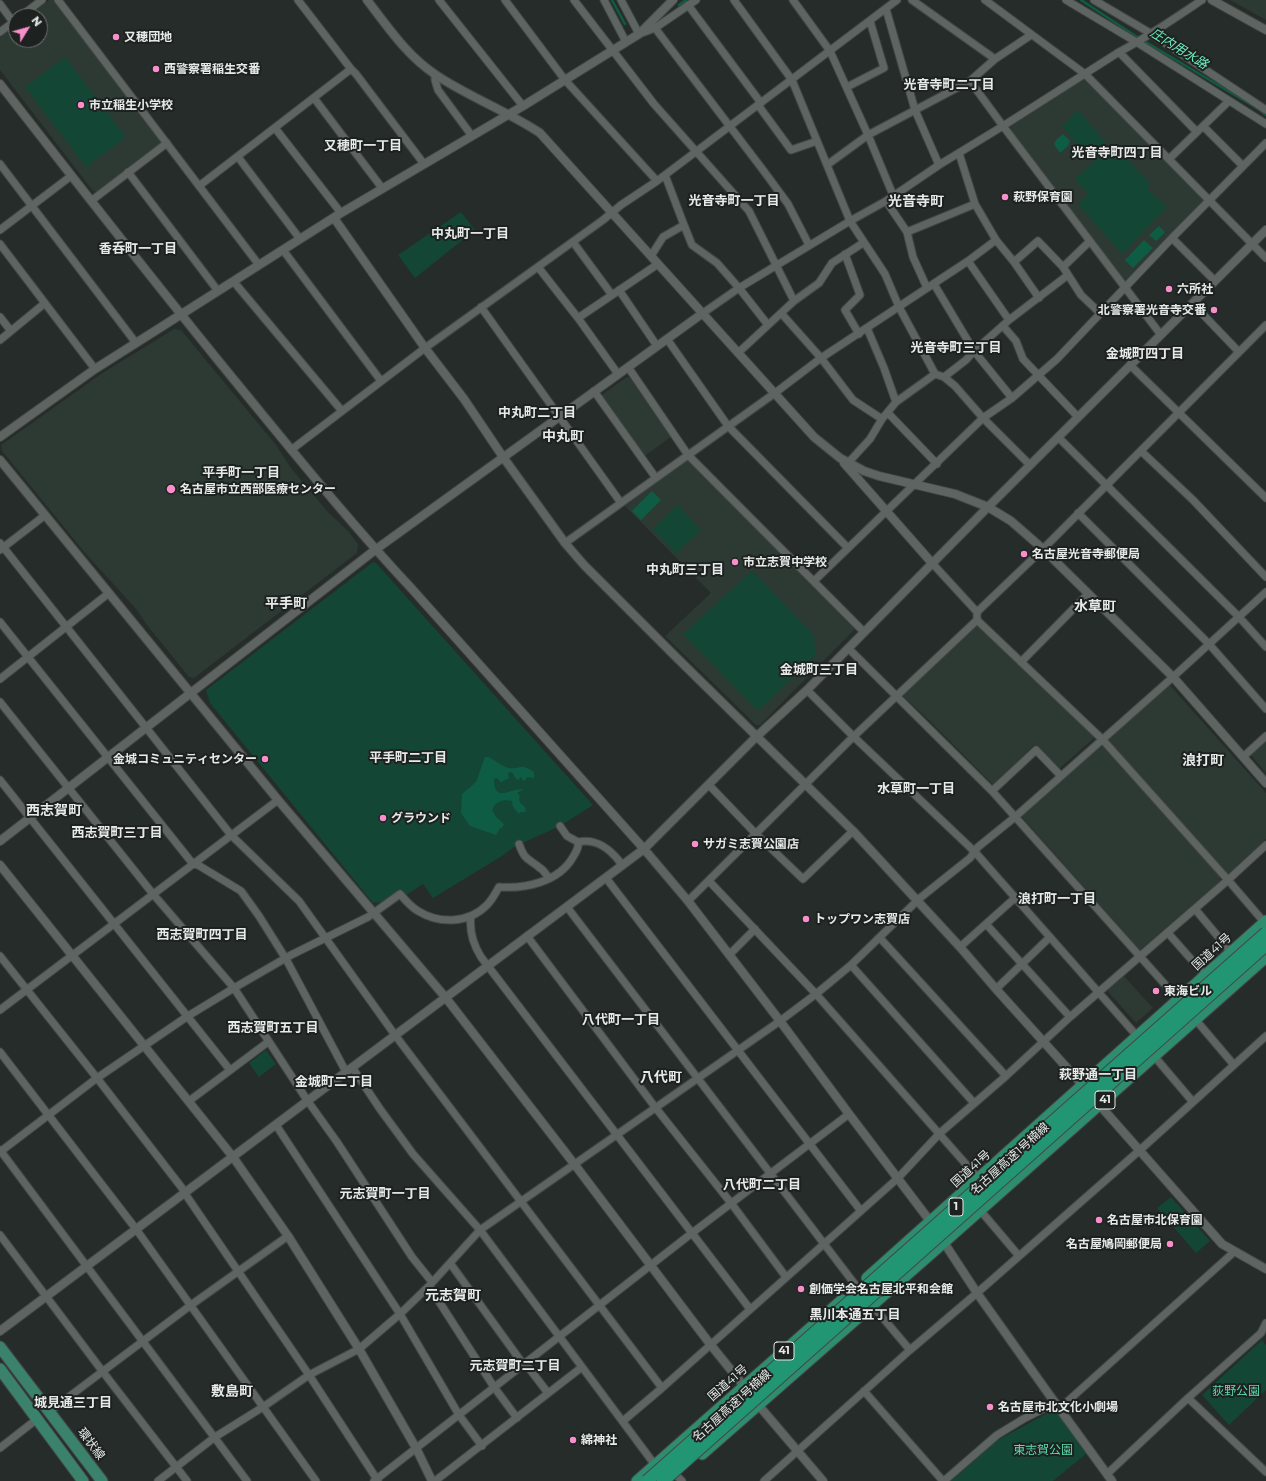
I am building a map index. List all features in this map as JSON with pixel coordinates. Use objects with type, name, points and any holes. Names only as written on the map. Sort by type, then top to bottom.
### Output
[{"type":"highway","name":"国道41号","points":[[637,1481],[979,1179],[1205,975],[1265,925]]},
{"type":"highway","name":"名古屋高速1号楠線","points":[[647,1481],[1265,925]]},
{"type":"highway","name":"名古屋高速1号楠線","points":[[663,1481],[1266,945]]},
{"type":"highway","name":"41","points":[[677,1479],[1266,957]]},
{"type":"main road","name":"環状線","points":[[0,1347],[102,1481]]},
{"type":"main road","points":[[0,1369],[83,1481]]},
{"type":"street","points":[[32,8],[42,0]]},
{"type":"street","points":[[58,0],[259,265]]},
{"type":"street","points":[[367,0],[409,52],[435,74],[524,122],[540,133],[814,437],[848,463],[880,476],[955,494],[988,507],[1011,521],[1043,549],[1173,677],[1266,783]]},
{"type":"street","points":[[439,0],[524,106]]},
{"type":"street","points":[[505,0],[565,80],[657,181]]},
{"type":"street","points":[[574,0],[654,104],[749,211],[794,300]]},
{"type":"street","points":[[604,0],[626,42]]},
{"type":"street","points":[[621,0],[639,34]]},
{"type":"street","points":[[639,34],[673,0]]},
{"type":"street","points":[[0,437],[95,369],[300,239],[382,188],[524,106],[639,34],[655,28],[696,0]]},
{"type":"street","points":[[734,0],[792,80],[850,221],[884,274],[899,307],[934,374],[944,377],[955,386],[983,418],[1030,465]]},
{"type":"street","points":[[793,0],[830,51],[893,195]]},
{"type":"street","points":[[291,450],[425,348],[573,242],[621,205],[657,181],[898,0]]},
{"type":"street","points":[[912,0],[995,59]]},
{"type":"street","points":[[985,0],[1085,74],[1266,258]]},
{"type":"street","points":[[1066,0],[1144,38],[1266,110]]},
{"type":"street","points":[[1094,0],[1229,101],[1266,124]]},
{"type":"street","points":[[0,841],[375,550],[703,313],[777,264],[886,201],[939,165],[1119,52],[1144,38],[1202,0]]},
{"type":"street","points":[[1212,0],[1266,30]]},
{"type":"street","points":[[300,1],[424,164]]},
{"type":"street","points":[[0,4],[8,13]]},
{"type":"street","points":[[688,5],[790,150],[817,141]]},
{"type":"street","points":[[886,9],[915,110],[939,165]]},
{"type":"street","points":[[847,87],[884,68],[870,21]]},
{"type":"street","points":[[655,28],[788,204],[809,245]]},
{"type":"street","points":[[827,165],[868,135],[970,81],[995,59],[1031,35]]},
{"type":"street","points":[[1119,52],[1197,132]]},
{"type":"street","points":[[199,186],[351,70]]},
{"type":"street","points":[[435,74],[438,90],[472,136]]},
{"type":"street","points":[[970,81],[1161,335]]},
{"type":"street","points":[[0,84],[182,315],[291,450],[375,550],[412,589],[644,849],[688,901],[930,1221],[977,1293],[1110,1478],[1188,1398],[1261,1333],[1266,1323]]},
{"type":"street","points":[[314,98],[382,188]]},
{"type":"street","points":[[1169,159],[1229,101]]},
{"type":"street","points":[[1203,126],[1243,166]]},
{"type":"street","points":[[275,128],[337,216],[425,348],[464,399],[503,457],[565,543],[584,565],[756,737],[853,831],[960,946],[996,989],[1222,1244],[1266,1269]]},
{"type":"street","points":[[91,201],[167,143]]},
{"type":"street","points":[[814,581],[983,418],[1012,398],[1057,359],[1172,238],[1266,143]]},
{"type":"street","points":[[959,153],[975,204],[996,240],[1014,262],[1039,298]]},
{"type":"street","points":[[238,157],[300,239]]},
{"type":"street","points":[[0,164],[136,343]]},
{"type":"street","points":[[128,172],[218,291]]},
{"type":"street","points":[[665,175],[692,245],[717,264],[739,288],[768,325]]},
{"type":"street","points":[[0,230],[71,176]]},
{"type":"street","points":[[886,201],[907,232],[913,257],[927,288]]},
{"type":"street","points":[[907,232],[975,204]]},
{"type":"street","points":[[651,256],[663,237],[684,225]]},
{"type":"street","points":[[0,1331],[644,849],[756,737],[807,690],[932,563],[1266,230]]},
{"type":"street","points":[[1172,238],[1215,281]]},
{"type":"street","points":[[565,543],[821,358],[934,284],[996,240]]},
{"type":"street","points":[[1014,262],[1038,241],[1063,267],[1081,295],[1100,313]]},
{"type":"street","points":[[1063,267],[1090,241]]},
{"type":"street","points":[[573,242],[612,295]]},
{"type":"street","points":[[738,352],[794,300],[819,283],[832,263],[863,243]]},
{"type":"street","points":[[0,244],[95,369]]},
{"type":"street","points":[[283,250],[381,381]]},
{"type":"street","points":[[845,254],[860,295],[845,310],[859,334]]},
{"type":"street","points":[[968,261],[1009,320]]},
{"type":"street","points":[[578,318],[658,264]]},
{"type":"street","points":[[538,267],[578,318],[618,374]]},
{"type":"street","points":[[944,377],[966,360],[1009,320],[1068,276]]},
{"type":"street","points":[[234,282],[342,410]]},
{"type":"street","points":[[934,284],[974,351],[1012,398]]},
{"type":"street","points":[[619,290],[658,346]]},
{"type":"street","points":[[0,340],[45,303]]},
{"type":"street","points":[[1193,304],[1239,352]]},
{"type":"street","points":[[481,307],[622,503]]},
{"type":"street","points":[[781,313],[821,358],[853,400],[882,419]]},
{"type":"street","points":[[0,317],[12,330]]},
{"type":"street","points":[[977,612],[1043,549],[1266,325]]},
{"type":"street","points":[[1003,326],[1016,341],[1023,359],[1078,417]]},
{"type":"street","points":[[867,328],[884,368],[896,402]]},
{"type":"street","points":[[667,339],[728,426],[848,548]]},
{"type":"street","points":[[1130,365],[1266,498]]},
{"type":"street","points":[[628,367],[688,455],[864,632]]},
{"type":"street","points":[[848,463],[870,439],[882,419],[896,402],[934,374]]},
{"type":"street","points":[[594,391],[656,478]]},
{"type":"street","points":[[888,412],[937,464]]},
{"type":"street","points":[[1058,437],[1239,617],[1266,647]]},
{"type":"street","points":[[1140,451],[1193,500],[1266,577]]},
{"type":"street","points":[[840,458],[885,512],[977,612],[977,620],[1102,739],[1228,880],[1265,925]]},
{"type":"street","points":[[0,460],[44,516],[109,593],[278,800],[446,998],[758,1406],[823,1481]]},
{"type":"street","points":[[1078,513],[1209,644],[1266,709]]},
{"type":"street","points":[[44,516],[1,547],[231,835],[299,901],[395,1036],[662,1388]]},
{"type":"street","points":[[158,1481],[215,1437],[263,1407],[309,1375],[359,1349],[400,1314],[480,1230],[575,1165],[816,994],[851,965],[917,901],[975,852],[978,847],[1173,677],[1266,592]]},
{"type":"street","points":[[0,679],[109,593]]},
{"type":"street","points":[[1021,662],[1088,594]]},
{"type":"street","points":[[688,901],[805,784],[977,620]]},
{"type":"street","points":[[0,622],[193,864],[198,865],[241,891],[259,916],[286,959],[349,1070],[413,1154],[480,1230],[655,1465]]},
{"type":"street","points":[[848,648],[992,790],[1178,999]]},
{"type":"street","points":[[807,690],[854,737],[975,852],[1137,1036]]},
{"type":"street","points":[[0,702],[153,894],[234,988],[268,1042],[337,1142],[430,1284],[494,1387],[517,1418]]},
{"type":"street","points":[[1243,757],[1266,736]]},
{"type":"street","points":[[992,790],[1036,750],[1060,775]]},
{"type":"street","points":[[0,780],[230,1070]]},
{"type":"street","points":[[709,785],[803,880],[853,831]]},
{"type":"street","points":[[0,1010],[278,800]]},
{"type":"street","points":[[560,826],[568,836],[578,842],[587,840],[599,843],[610,850],[620,862]]},
{"type":"street","points":[[247,1481],[0,1151],[49,1116],[98,1078],[188,1016],[286,959],[368,917],[400,894],[416,910],[436,919],[448,921],[471,916],[486,906],[494,897],[499,887],[522,887],[536,884],[563,869],[572,859],[579,847],[578,842]]},
{"type":"street","points":[[519,844],[528,861],[541,868],[549,878]]},
{"type":"street","points":[[623,1421],[898,1178],[940,1133],[1266,845]]},
{"type":"street","points":[[0,865],[233,1157],[288,1236],[359,1349],[434,1481],[482,1446],[582,1367]]},
{"type":"street","points":[[606,878],[861,1211]]},
{"type":"street","points":[[709,881],[816,994],[979,1179]]},
{"type":"street","points":[[960,946],[1016,897]]},
{"type":"street","points":[[566,907],[857,1287]]},
{"type":"street","points":[[1194,910],[1231,952]]},
{"type":"street","points":[[471,916],[471,934],[474,944],[488,966],[750,1309]]},
{"type":"street","points":[[986,924],[1070,1018]]},
{"type":"street","points":[[728,955],[755,929]]},
{"type":"street","points":[[1168,933],[1205,975]]},
{"type":"street","points":[[527,936],[655,1108],[731,1203],[786,1277]]},
{"type":"street","points":[[996,989],[1050,937]]},
{"type":"street","points":[[880,938],[1006,1076]]},
{"type":"street","points":[[0,956],[98,1078],[185,1193],[309,1375],[376,1480],[692,1233],[848,1114]]},
{"type":"street","points":[[851,965],[974,1104]]},
{"type":"street","points":[[1195,1019],[1234,1065]]},
{"type":"street","points":[[764,1481],[910,1350],[1140,1150],[1266,1036]]},
{"type":"street","points":[[189,1101],[268,1042]]},
{"type":"street","points":[[0,1052],[136,1229],[316,1481]]},
{"type":"street","points":[[1154,1056],[1193,1102]]},
{"type":"street","points":[[276,1125],[400,1314],[458,1415],[482,1446]]},
{"type":"street","points":[[980,1210],[1019,1256]]},
{"type":"street","points":[[0,1235],[187,1481]]},
{"type":"street","points":[[50,1411],[191,1305],[288,1236]]},
{"type":"street","points":[[864,1391],[943,1481],[997,1435],[1025,1418],[1057,1406],[1234,1252]]},
{"type":"street","points":[[450,1263],[524,1364],[548,1393]]},
{"type":"street","points":[[872,1305],[910,1350]]},
{"type":"street","points":[[1188,1398],[1266,1472]]},
{"type":"street","points":[[0,1448],[37,1419]]},
{"type":"shaded area","name":"市立稲生小学校","points":[[49,0],[53,0],[161,141],[160,145],[97,192],[93,191],[0,70],[0,37],[8,31],[8,48],[48,48],[48,8],[38,8]]},
{"type":"shaded area","points":[[1230,0],[1266,0],[1266,20]]},
{"type":"shaded area","points":[[1084,77],[1204,199],[1204,203],[1127,280],[1123,279],[1011,130],[1011,126]]},
{"type":"shaded area","points":[[1063,134],[1070,141],[1068,146],[1060,153],[1054,144]]},
{"type":"shaded area","points":[[1159,226],[1165,232],[1156,241],[1149,235]]},
{"type":"shaded area","points":[[1144,240],[1153,248],[1133,268],[1125,260]]},
{"type":"shaded area","name":"名古屋市立西部医療センター","points":[[174,329],[181,330],[276,445],[291,468],[327,511],[349,532],[358,544],[357,553],[194,678],[189,677],[147,625],[137,610],[85,553],[2,451],[1,445],[101,374]]},
{"type":"shaded area","points":[[627,377],[630,378],[671,437],[643,457],[600,396]]},
{"type":"shaded area","name":"市立志賀中学校","points":[[688,460],[855,629],[760,725],[756,725],[665,636],[711,593],[625,506]]},
{"type":"shaded area","points":[[652,491],[661,500],[641,520],[632,511]]},
{"type":"shaded area","points":[[977,625],[1094,734],[1094,738],[1060,768],[1057,768],[1034,745],[993,785],[900,693]]},
{"type":"shaded area","points":[[1167,682],[1266,793],[1266,839],[1228,874],[1152,792],[1106,739]]},
{"type":"shaded area","points":[[1266,741],[1266,773],[1250,754]]},
{"type":"shaded area","points":[[1100,744],[1104,744],[1221,876],[1220,881],[1140,950],[1022,817],[1022,813]]},
{"type":"shaded area","points":[[485,757],[488,757],[506,767],[525,767],[534,772],[534,778],[527,777],[526,780],[523,781],[520,777],[519,780],[516,779],[512,772],[508,773],[509,778],[501,782],[497,778],[494,779],[495,787],[500,793],[524,789],[517,793],[520,796],[519,800],[521,804],[526,809],[525,812],[520,812],[519,814],[513,807],[512,801],[506,800],[498,803],[492,810],[496,817],[504,824],[496,835],[470,826],[461,813],[462,794],[476,782]]},
{"type":"shaded area","points":[[1124,976],[1153,1008],[1136,1023],[1108,990]]},
{"type":"green space","points":[[65,57],[126,137],[86,167],[25,87]]},
{"type":"green space","points":[[1078,110],[1106,143],[1089,160],[1062,126]]},
{"type":"green space","points":[[1113,144],[1150,183],[1147,188],[1167,207],[1122,254],[1078,204],[1088,194],[1075,179]]},
{"type":"green space","points":[[461,212],[475,230],[415,278],[398,255]]},
{"type":"green space","points":[[678,505],[701,530],[676,554],[653,529]]},
{"type":"green space","points":[[373,562],[376,563],[593,805],[560,826],[514,847],[502,856],[433,898],[423,884],[406,895],[402,889],[382,902],[373,903],[210,703],[206,690]]},
{"type":"green space","points":[[752,571],[813,634],[816,655],[758,711],[683,634]]},
{"type":"green space","points":[[266,1050],[276,1064],[259,1077],[249,1063]]},
{"type":"green space","points":[[1171,1197],[1210,1241],[1196,1253],[1157,1208]]},
{"type":"green space","name":"荻野公園","points":[[1262,1340],[1266,1345],[1266,1390],[1229,1425],[1202,1395]]},
{"type":"green space","name":"東志賀公園","points":[[1055,1409],[1086,1454],[1053,1481],[951,1481],[998,1440]]},
{"type":"waterway","name":"庄内用水路","points":[[612,0],[625,24]]},
{"type":"waterway","name":"庄内用水路","points":[[679,5],[686,0]]},
{"type":"waterway","name":"庄内用水路","points":[[1081,0],[1134,35],[1266,115]]},
{"type":"place","name":"又穂団地","points":[[116,37]]},
{"type":"place","name":"西警察署稲生交番","points":[[156,69]]},
{"type":"place","name":"市立稲生小学校","points":[[81,105]]},
{"type":"place","name":"萩野保育園","points":[[1005,197]]},
{"type":"place","name":"六所社","points":[[1169,289]]},
{"type":"place","name":"北警察署光音寺交番","points":[[1214,310]]},
{"type":"place","name":"名古屋市立西部医療センター","points":[[171,489]]},
{"type":"place","name":"名古屋光音寺郵便局","points":[[1024,554]]},
{"type":"place","name":"市立志賀中学校","points":[[735,562]]},
{"type":"place","name":"金城コミュニティセンター","points":[[265,759]]},
{"type":"place","name":"グラウンド","points":[[383,818]]},
{"type":"place","name":"サガミ志賀公園店","points":[[695,844]]},
{"type":"place","name":"トップワン志賀店","points":[[806,919]]},
{"type":"place","name":"東海ビル","points":[[1156,991]]},
{"type":"place","name":"名古屋市北保育園","points":[[1099,1220]]},
{"type":"place","name":"名古屋鳩岡郵便局","points":[[1170,1244]]},
{"type":"place","name":"創価学会名古屋北平和会館","points":[[801,1289]]},
{"type":"place","name":"名古屋市北文化小劇場","points":[[990,1407]]},
{"type":"place","name":"綿神社","points":[[573,1440]]},
{"type":"district","name":"光音寺町二丁目","points":[[949,85]]},
{"type":"district","name":"又穂町一丁目","points":[[363,146]]},
{"type":"district","name":"光音寺町四丁目","points":[[1117,153]]},
{"type":"district","name":"光音寺町一丁目","points":[[734,201]]},
{"type":"district","name":"光音寺町","points":[[916,202]]},
{"type":"district","name":"中丸町一丁目","points":[[470,234]]},
{"type":"district","name":"香呑町一丁目","points":[[138,249]]},
{"type":"district","name":"光音寺町三丁目","points":[[956,348]]},
{"type":"district","name":"金城町四丁目","points":[[1145,354]]},
{"type":"district","name":"中丸町二丁目","points":[[537,413]]},
{"type":"district","name":"中丸町","points":[[563,437]]},
{"type":"district","name":"平手町一丁目","points":[[241,473]]},
{"type":"district","name":"中丸町三丁目","points":[[685,570]]},
{"type":"district","name":"平手町","points":[[286,604]]},
{"type":"district","name":"水草町","points":[[1095,607]]},
{"type":"district","name":"金城町三丁目","points":[[819,670]]},
{"type":"district","name":"平手町二丁目","points":[[408,758]]},
{"type":"district","name":"浪打町","points":[[1203,761]]},
{"type":"district","name":"水草町一丁目","points":[[916,789]]},
{"type":"district","name":"西志賀町","points":[[54,811]]},
{"type":"district","name":"西志賀町三丁目","points":[[117,833]]},
{"type":"district","name":"浪打町一丁目","points":[[1057,899]]},
{"type":"district","name":"西志賀町四丁目","points":[[202,935]]},
{"type":"district","name":"八代町一丁目","points":[[621,1020]]},
{"type":"district","name":"西志賀町五丁目","points":[[273,1028]]},
{"type":"district","name":"萩野通一丁目","points":[[1098,1075]]},
{"type":"district","name":"八代町","points":[[661,1078]]},
{"type":"district","name":"金城町二丁目","points":[[334,1082]]},
{"type":"district","name":"八代町二丁目","points":[[762,1185]]},
{"type":"district","name":"元志賀町一丁目","points":[[385,1194]]},
{"type":"district","name":"元志賀町","points":[[453,1296]]},
{"type":"district","name":"黒川本通五丁目","points":[[855,1315]]},
{"type":"district","name":"元志賀町二丁目","points":[[515,1366]]},
{"type":"district","name":"敷島町","points":[[232,1392]]},
{"type":"district","name":"城見通三丁目","points":[[73,1403]]}]
